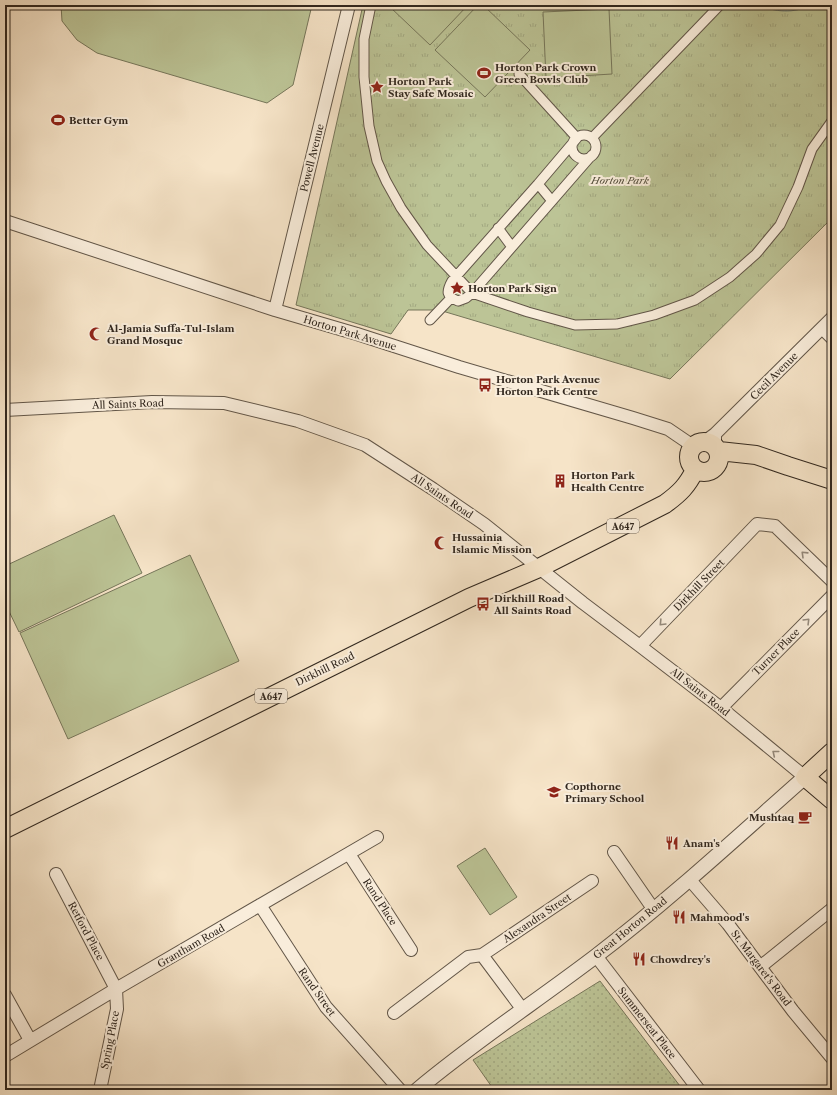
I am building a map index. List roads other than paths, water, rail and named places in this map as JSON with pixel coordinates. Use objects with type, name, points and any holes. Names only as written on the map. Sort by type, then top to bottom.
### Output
[{"type":"main road","name":"Horton Park Avenue","points":[[709,444],[756,455],[832,480]]},
{"type":"main road","points":[[709,444],[720,456],[717,466],[710,472],[704,473],[695,470],[689,461],[690,451],[709,444]]},
{"type":"main road","name":"Horton Park Avenue","points":[[714,469],[729,465],[788,466]]},
{"type":"main road","name":"A647","points":[[539,568],[665,504],[678,495],[689,482],[695,470]]},
{"type":"main road","name":"Dirkhill Road","points":[[5,829],[469,598],[539,568]]},
{"type":"main road","name":"Great Horton Road","points":[[805,777],[832,752]]},
{"type":"main road","points":[[805,777],[832,800]]},
{"type":"street","name":"Powell Avenue","points":[[275,310],[349,5]]},
{"type":"street","points":[[371,5],[364,39],[364,77],[369,126],[378,161],[386,181],[406,214],[427,245],[472,293],[528,312],[575,325],[617,324],[654,316],[694,300],[730,277],[756,254],[780,225],[798,187],[812,149],[832,121]]},
{"type":"street","points":[[592,138],[720,5]]},
{"type":"street","points":[[519,74],[577,138]]},
{"type":"street","points":[[588,136],[592,138],[596,144],[596,148],[592,155],[472,293],[466,298],[458,301],[451,298],[448,293],[448,288],[452,281],[498,228],[577,138],[588,136]]},
{"type":"street","points":[[577,138],[573,145],[573,150],[577,156],[586,158],[592,155]]},
{"type":"street","points":[[538,184],[552,201]]},
{"type":"street","name":"Horton Park Avenue","points":[[5,221],[275,310],[357,334],[459,367],[668,429],[709,444]]},
{"type":"street","points":[[498,228],[512,247]]},
{"type":"street","points":[[430,320],[451,298]]},
{"type":"street","name":"Cecil Avenue","points":[[709,444],[832,318]]},
{"type":"street","points":[[822,328],[832,338]]},
{"type":"street","name":"All Saints Road","points":[[5,410],[152,402],[224,403],[298,421],[365,445],[434,489],[484,524],[721,708],[805,777]]},
{"type":"street","name":"Dirkhill Street","points":[[640,646],[757,524],[775,526],[832,581]]},
{"type":"street","name":"Turner Place","points":[[721,708],[832,596]]},
{"type":"street","name":"Great Horton Road","points":[[417,1090],[481,1040],[596,956],[654,910],[690,880],[805,777]]},
{"type":"street","name":"Grantham Road","points":[[5,1056],[116,989],[378,837]]},
{"type":"street","points":[[614,852],[654,910]]},
{"type":"street","name":"Rand Place","points":[[349,854],[411,950]]},
{"type":"street","name":"Retford Place","points":[[56,874],[116,989]]},
{"type":"street","name":"St. Margaret's Road","points":[[690,880],[728,924],[793,1011],[830,1051]]},
{"type":"street","name":"Alexandra Street","points":[[394,1013],[468,957],[482,955],[592,881]]},
{"type":"street","name":"Rand Street","points":[[260,905],[326,1007],[400,1090]]},
{"type":"street","points":[[760,967],[832,909]]},
{"type":"street","points":[[482,955],[522,1010]]},
{"type":"street","name":"Summerseat Place","points":[[596,956],[699,1090]]},
{"type":"street","name":"Spring Place","points":[[100,1090],[117,1009],[116,989]]},
{"type":"street","points":[[5,995],[30,1040]]},
{"type":"water","points":[[759,5],[809,5],[797,10],[784,11]]},
{"type":"place","name":"Horton Park Crown Green Bowls Club","points":[[484,73]]},
{"type":"place","name":"Horton Park Stay Safe Mosaic","points":[[377,87]]},
{"type":"place","name":"Better Gym","points":[[58,120]]},
{"type":"place","name":"Horton Park Sign","points":[[457,288]]},
{"type":"place","name":"Al-Jamia Suffa-Tul-Islam Grand Mosque","points":[[96,334]]},
{"type":"place","name":"Horton Park Avenue Horton Park Centre","points":[[485,385]]},
{"type":"place","name":"Horton Park Health Centre","points":[[560,481]]},
{"type":"place","name":"Hussainia Islamic Mission","points":[[441,543]]},
{"type":"place","name":"Dirkhill Road All Saints Road","points":[[483,604]]},
{"type":"place","name":"Copthorne Primary School","points":[[554,792]]},
{"type":"place","name":"Mushtaq","points":[[805,817]]},
{"type":"place","name":"Anam's","points":[[672,843]]},
{"type":"place","name":"Mahmood's","points":[[679,917]]},
{"type":"place","name":"Chowdrey's","points":[[639,959]]},
{"type":"park label","name":"Horton Park","points":[[620,180]]}]
